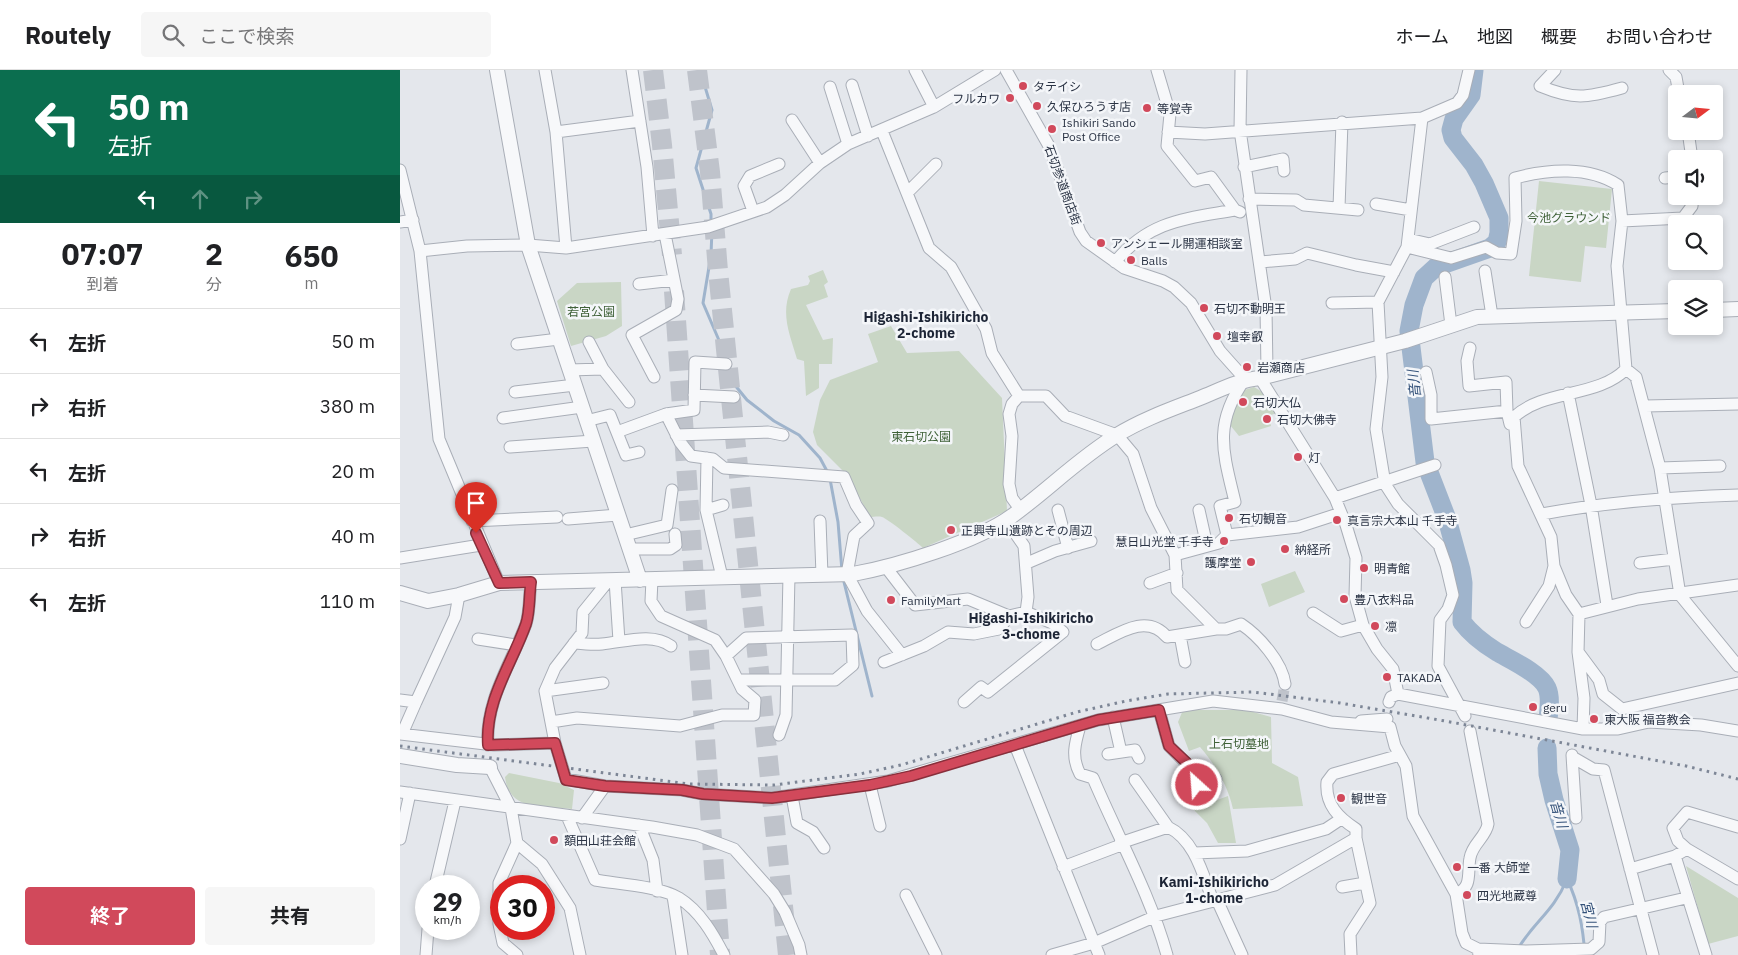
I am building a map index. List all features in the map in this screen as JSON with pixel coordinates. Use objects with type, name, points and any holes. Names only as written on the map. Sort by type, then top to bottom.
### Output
[{"type":"street","points":[[497,70],[528,245],[625,536],[646,579],[651,601],[661,616],[714,640],[726,656],[742,688],[754,700],[754,715],[722,715],[680,726],[576,718],[551,722]]},
{"type":"street","points":[[545,70],[556,132],[566,248]]},
{"type":"street","points":[[632,70],[659,235],[674,280],[678,299],[676,310],[632,335],[654,377]]},
{"type":"street","points":[[915,70],[934,107]]},
{"type":"street","points":[[420,251],[467,246],[528,245],[566,248],[708,227],[766,207],[785,195],[820,163],[848,144],[934,107],[995,70]]},
{"type":"street","name":"石切参道商店街","points":[[1006,70],[1049,146],[1080,232],[1086,241],[1124,268],[1164,281],[1174,287],[1195,308],[1220,351],[1245,379]]},
{"type":"street","points":[[1157,70],[1170,114],[1167,146],[1195,181],[1211,177],[1235,210],[1252,218]]},
{"type":"street","points":[[1241,70],[1240,130],[1266,309],[1267,370],[1260,378]]},
{"type":"street","points":[[1168,132],[1205,134],[1342,122],[1422,118],[1457,102],[1463,95],[1469,70]]},
{"type":"street","points":[[1555,70],[1540,86],[1563,96],[1589,97],[1622,88]]},
{"type":"street","points":[[1669,70],[1676,77],[1677,85]]},
{"type":"street","points":[[852,85],[868,136]]},
{"type":"street","points":[[830,87],[848,144]]},
{"type":"street","points":[[1422,118],[1408,243],[1378,302],[1382,394],[1376,421],[1384,482],[1398,504],[1439,545],[1446,565],[1453,595],[1448,609],[1440,620],[1438,666],[1463,712]]},
{"type":"street","points":[[792,120],[820,163]]},
{"type":"street","points":[[556,132],[640,121]]},
{"type":"street","points":[[1339,208],[1342,122]]},
{"type":"street","points":[[882,131],[929,248],[951,267],[986,329],[992,353],[1019,396]]},
{"type":"street","points":[[1244,167],[1283,159],[1284,172]]},
{"type":"street","points":[[754,211],[744,186],[750,176],[779,164]]},
{"type":"street","points":[[907,193],[936,164]]},
{"type":"street","points":[[400,170],[420,251],[439,440],[481,545],[499,583]]},
{"type":"street","points":[[1408,243],[1451,258],[1486,246],[1497,253],[1511,254],[1516,221],[1515,178],[1529,174],[1573,170],[1606,177],[1618,185],[1622,221],[1617,266],[1626,369],[1636,377],[1660,468],[1663,497],[1680,595],[1737,664]]},
{"type":"street","points":[[1249,200],[1296,200],[1304,205],[1358,210]]},
{"type":"street","points":[[1376,204],[1412,210]]},
{"type":"street","points":[[1622,221],[1683,218],[1692,205]]},
{"type":"street","points":[[1115,262],[1143,235],[1170,221],[1235,210]]},
{"type":"street","points":[[400,222],[413,220]]},
{"type":"street","points":[[1408,243],[1430,244],[1474,227]]},
{"type":"street","points":[[1260,262],[1295,259],[1307,252],[1356,266],[1394,272]]},
{"type":"street","points":[[1485,271],[1492,316]]},
{"type":"street","points":[[1445,276],[1451,325]]},
{"type":"street","points":[[639,284],[674,280]]},
{"type":"street","points":[[1332,303],[1378,302]]},
{"type":"street","points":[[1723,310],[1738,309]]},
{"type":"street","points":[[400,593],[428,601],[459,595],[499,583],[847,574],[885,566],[915,558],[981,533],[1006,520],[1086,456],[1117,435],[1162,412],[1245,379],[1260,378],[1411,339],[1477,317],[1668,311]]},
{"type":"street","points":[[517,344],[559,339]]},
{"type":"street","points":[[590,342],[603,369],[629,402]]},
{"type":"street","points":[[1470,348],[1467,361],[1469,386],[1506,382],[1509,424],[1514,424]]},
{"type":"street","points":[[617,432],[666,414],[694,410],[695,362],[726,364]]},
{"type":"street","points":[[569,370],[603,369]]},
{"type":"street","points":[[1582,729],[1584,690],[1578,652],[1579,614],[1566,595],[1554,566],[1551,537],[1542,514],[1518,466],[1514,417],[1520,411],[1617,378],[1626,369]]},
{"type":"street","points":[[1426,372],[1431,395],[1431,419],[1507,411]]},
{"type":"street","points":[[1260,378],[1335,498],[1356,558],[1355,596],[1363,625],[1396,677],[1394,698],[1463,712],[1582,729],[1618,730],[1649,722],[1701,725],[1738,730]]},
{"type":"street","points":[[1227,535],[1220,506],[1235,502],[1224,457],[1224,425],[1237,391],[1245,379]]},
{"type":"street","points":[[515,392],[574,385]]},
{"type":"street","points":[[1568,394],[1591,505],[1607,605]]},
{"type":"street","points":[[694,396],[734,397]]},
{"type":"street","points":[[1020,509],[1012,498],[1009,484],[1012,436],[1009,414],[1012,404],[1019,396],[1046,396],[1065,416],[1117,435],[1133,454],[1151,508],[1175,554],[1177,590],[1216,629]]},
{"type":"street","points":[[1644,406],[1738,404]]},
{"type":"street","points":[[503,418],[582,407]]},
{"type":"street","points":[[666,414],[676,435],[691,456],[713,459],[724,468],[844,477],[856,505],[868,524],[854,536],[847,574],[867,610],[902,655]]},
{"type":"street","points":[[586,421],[610,415],[626,455],[639,452]]},
{"type":"street","points":[[676,435],[768,432],[783,435]]},
{"type":"street","points":[[510,447],[593,441]]},
{"type":"street","points":[[707,458],[706,510],[722,577]]},
{"type":"street","points":[[1335,498],[1435,465]]},
{"type":"street","points":[[1660,468],[1720,466]]},
{"type":"street","points":[[625,536],[667,525],[672,490]]},
{"type":"street","points":[[1542,514],[1591,505],[1663,497],[1738,494]]},
{"type":"street","points":[[706,510],[723,505]]},
{"type":"street","points":[[1058,510],[1068,548]]},
{"type":"street","points":[[1199,510],[1207,546]]},
{"type":"street","points":[[1175,554],[1219,543],[1227,535],[1298,527],[1341,513]]},
{"type":"street","points":[[472,521],[618,515]]},
{"type":"street","points":[[1006,520],[1024,546],[1027,563],[1028,596],[1026,612]]},
{"type":"street","points":[[820,521],[822,575]]},
{"type":"street","points":[[630,549],[670,550],[676,545],[675,534]]},
{"type":"street","points":[[1027,563],[1091,541]]},
{"type":"street","points":[[400,558],[481,545]]},
{"type":"street","points":[[1640,562],[1674,559]]},
{"type":"street","points":[[885,566],[915,605],[968,599],[1009,616],[1026,612],[1052,623],[1063,632],[988,692],[981,687],[964,702]]},
{"type":"street","points":[[1526,622],[1549,586],[1554,566]]},
{"type":"street","points":[[1150,583],[1177,574]]},
{"type":"street","points":[[779,735],[786,715],[789,576]]},
{"type":"street","points":[[612,580],[619,641]]},
{"type":"street","points":[[612,580],[582,612],[582,633],[555,668],[545,691],[555,743],[566,780],[605,786],[682,790],[703,794],[772,798],[792,796],[870,785],[911,776],[1113,717],[1213,702],[1282,705],[1331,722],[1390,728],[1406,766],[1413,816],[1456,894],[1462,933],[1466,943],[1479,952],[1591,949],[1599,942],[1600,922],[1604,918],[1686,898]]},
{"type":"street","points":[[488,745],[493,706],[500,680],[526,623],[531,582]]},
{"type":"street","points":[[1579,614],[1607,605],[1638,599],[1738,586]]},
{"type":"street","points":[[459,595],[455,617],[401,734],[488,745],[555,743]]},
{"type":"street","points":[[1313,613],[1341,631],[1363,625]]},
{"type":"street","points":[[884,662],[948,632],[974,634],[999,629],[1009,616]]},
{"type":"street","points":[[1097,644],[1129,628],[1146,624],[1161,629],[1167,637],[1226,629],[1242,624],[1251,630],[1272,657],[1284,684]]},
{"type":"street","points":[[726,656],[746,638],[788,635],[852,635],[853,664],[835,680],[738,680]]},
{"type":"street","points":[[1180,635],[1185,662]]},
{"type":"street","points":[[478,639],[516,645]]},
{"type":"street","points":[[574,643],[597,644],[652,639],[664,641],[671,646]]},
{"type":"street","points":[[1578,652],[1599,680],[1603,694],[1622,709],[1738,683]]},
{"type":"street","points":[[545,691],[598,684],[591,673]]},
{"type":"street","points":[[400,700],[416,702]]},
{"type":"street","points":[[1159,710],[1169,746],[1186,762],[1197,785]]},
{"type":"street","points":[[1113,717],[1121,752]]},
{"type":"street","points":[[1352,725],[1366,719],[1387,718]]},
{"type":"street","points":[[1080,726],[1074,747],[1074,764],[1080,774],[1093,778],[1121,844],[1156,916],[1168,955]]},
{"type":"street","points":[[1456,894],[1464,891],[1468,886],[1470,856],[1475,843],[1485,833],[1488,824],[1470,731]]},
{"type":"street","points":[[1015,745],[1099,955]]},
{"type":"street","points":[[1108,754],[1136,750],[1139,758]]},
{"type":"street","points":[[1351,955],[1350,934],[1370,903],[1356,838],[1356,829],[1341,819],[1331,805],[1328,797],[1327,782],[1333,774],[1400,755]]},
{"type":"street","points":[[400,756],[457,765],[490,767],[511,808],[517,843],[499,883],[499,924],[503,942],[517,955]]},
{"type":"street","points":[[1576,818],[1573,757],[1588,766],[1604,770],[1654,955]]},
{"type":"street","points":[[1183,790],[1216,779]]},
{"type":"street","points":[[1135,780],[1168,827],[1177,832],[1194,852],[1215,901],[1242,955]]},
{"type":"street","points":[[870,785],[880,826]]},
{"type":"street","points":[[582,818],[605,786]]},
{"type":"street","points":[[400,839],[405,792],[455,801],[639,825],[697,835],[734,849],[774,894],[785,912],[799,945],[801,955]]},
{"type":"street","points":[[792,796],[797,823],[813,832],[824,848]]},
{"type":"street","points":[[438,875],[455,801]]},
{"type":"street","points":[[1738,827],[1687,812],[1673,828],[1678,841],[1687,849],[1738,879]]},
{"type":"street","points":[[567,816],[595,880],[657,891],[678,898],[710,927],[724,955]]},
{"type":"street","points":[[1194,852],[1247,851],[1326,829],[1341,819]]},
{"type":"street","points":[[639,825],[653,860],[657,891]]},
{"type":"street","points":[[1063,867],[1168,827]]},
{"type":"street","points":[[1052,955],[1094,943],[1156,916],[1275,885],[1356,838]]},
{"type":"street","points":[[517,843],[542,864],[570,908],[580,955]]},
{"type":"street","points":[[1630,869],[1675,856],[1687,849]]},
{"type":"street","points":[[1675,856],[1686,898],[1704,951],[1693,955]]},
{"type":"street","points":[[1342,887],[1365,883]]},
{"type":"street","points":[[906,895],[936,955]]},
{"type":"street","points":[[672,896],[682,955]]},
{"type":"street","points":[[426,955],[427,940]]},
{"type":"green space","name":"今池グラウンド","points":[[1539,181],[1612,189],[1606,248],[1585,246],[1581,282],[1529,276]]},
{"type":"green space","points":[[823,270],[828,282],[824,285],[828,297],[806,305],[823,340],[833,338],[832,364],[819,364],[819,388],[806,396],[804,361],[797,359],[787,324],[786,307],[791,289],[808,285],[810,281],[808,276]]},
{"type":"green space","name":"若宮公園","points":[[621,282],[622,326],[606,336],[571,346],[557,301],[577,283]]},
{"type":"green space","name":"東石切公園","points":[[891,326],[907,353],[959,351],[1002,398],[1007,511],[923,548],[885,519],[870,517],[848,476],[817,445],[813,432],[820,400],[830,380],[878,362],[868,334]]},
{"type":"green space","points":[[1254,387],[1264,393],[1277,413],[1268,416],[1271,426],[1239,436],[1230,425],[1233,409],[1241,391]]},
{"type":"green space","points":[[1295,571],[1305,592],[1269,607],[1261,584]]},
{"type":"green space","name":"上石切墓地","points":[[1183,710],[1246,710],[1271,717],[1272,763],[1298,777],[1303,806],[1233,809],[1224,784],[1206,754],[1200,747],[1189,751],[1178,722]]},
{"type":"green space","points":[[509,773],[559,783],[574,790],[572,809],[540,807],[521,802],[513,796],[508,788],[505,777]]},
{"type":"green space","points":[[1228,796],[1236,843],[1218,843],[1207,823],[1193,809]]},
{"type":"green space","points":[[1686,866],[1738,898],[1738,936],[1708,944]]},
{"type":"waterway","points":[[700,70],[712,110],[696,168],[711,214],[711,222]]},
{"type":"waterway","name":"音川","points":[[1474,70],[1471,95],[1454,119],[1451,130],[1453,138],[1474,165],[1484,183],[1499,218],[1497,242],[1490,248],[1436,267],[1424,278],[1414,305],[1409,331],[1425,462],[1447,519],[1461,570],[1463,583],[1462,622],[1469,631],[1483,642],[1532,672],[1543,682],[1549,695],[1548,719]]},
{"type":"waterway","points":[[712,229],[711,255],[703,303],[727,359],[734,384],[747,400],[774,421],[799,435],[820,458],[828,473]]},
{"type":"waterway","points":[[830,479],[838,522],[842,571]]},
{"type":"waterway","points":[[843,578],[872,696]]},
{"type":"waterway","name":"音川","points":[[1547,748],[1548,774],[1570,850],[1567,879]]},
{"type":"waterway","name":"宮川","points":[[1567,879],[1580,916],[1585,955]]},
{"type":"waterway","points":[[1519,947],[1551,907],[1567,879]]},
{"type":"tunnel","points":[[653,70],[672,255]]},
{"type":"tunnel","points":[[697,70],[710,172],[718,271],[788,955]]},
{"type":"tunnel","points":[[674,291],[720,955]]},
{"type":"tunnel","points":[[1282,701],[1285,684]]},
{"type":"railway","points":[[400,746],[689,784],[774,785],[860,774],[901,765],[1077,712],[1126,701],[1168,694],[1253,692],[1340,703],[1445,721],[1686,766],[1738,779]]},
{"type":"place","name":"タテイシ","points":[[1023,86]]},
{"type":"place","name":"フルカワ","points":[[1010,98]]},
{"type":"place","name":"久保ひろうす店","points":[[1037,106]]},
{"type":"place","name":"等覚寺","points":[[1147,108]]},
{"type":"place","name":"Ishikiri Sando Post Office","points":[[1052,129]]},
{"type":"place","name":"アンシェール開運相談室","points":[[1101,243]]},
{"type":"place","name":"Balls","points":[[1131,260]]},
{"type":"place","name":"石切不動明王","points":[[1204,308]]},
{"type":"place","name":"壇幸叡","points":[[1217,336]]},
{"type":"place","name":"岩瀬商店","points":[[1247,367]]},
{"type":"place","name":"石切大仏","points":[[1243,402]]},
{"type":"place","name":"石切大佛寺","points":[[1267,419]]},
{"type":"place","name":"灯","points":[[1298,457]]},
{"type":"place","name":"石切観音","points":[[1229,518]]},
{"type":"place","name":"真言宗大本山 千手寺","points":[[1337,520]]},
{"type":"place","name":"正興寺山遺跡とその周辺","points":[[951,530]]},
{"type":"place","name":"慧日山光堂 千手寺","points":[[1224,541]]},
{"type":"place","name":"納経所","points":[[1285,549]]},
{"type":"place","name":"護摩堂","points":[[1251,562]]},
{"type":"place","name":"明青館","points":[[1364,568]]},
{"type":"place","name":"豊八衣料品","points":[[1344,599]]},
{"type":"place","name":"FamilyMart","points":[[891,600]]},
{"type":"place","name":"凛","points":[[1375,626]]},
{"type":"place","name":"TAKADA","points":[[1387,677]]},
{"type":"place","name":"geru","points":[[1533,707]]},
{"type":"place","name":"東大阪 福音教会","points":[[1594,719]]},
{"type":"place","name":"観世音","points":[[1341,798]]},
{"type":"place","name":"額田山荘会館","points":[[554,840]]},
{"type":"place","name":"一番 大師堂","points":[[1457,867]]},
{"type":"place","name":"四光地蔵尊","points":[[1467,895]]},
{"type":"district","name":"Higashi-Ishikiricho 2-chome","points":[[926,326]]},
{"type":"district","name":"Higashi-Ishikiricho 3-chome","points":[[1031,626]]},
{"type":"district","name":"Kami-Ishikiricho 1-chome","points":[[1214,890]]},
{"type":"route","points":[[476,533],[499,583],[531,582],[526,623],[500,680],[493,706],[488,745],[555,743],[566,780],[605,786],[682,790],[703,794],[772,798],[870,785],[911,776],[1098,720],[1159,710],[1163,732],[1169,746],[1186,762],[1197,785]]}]
